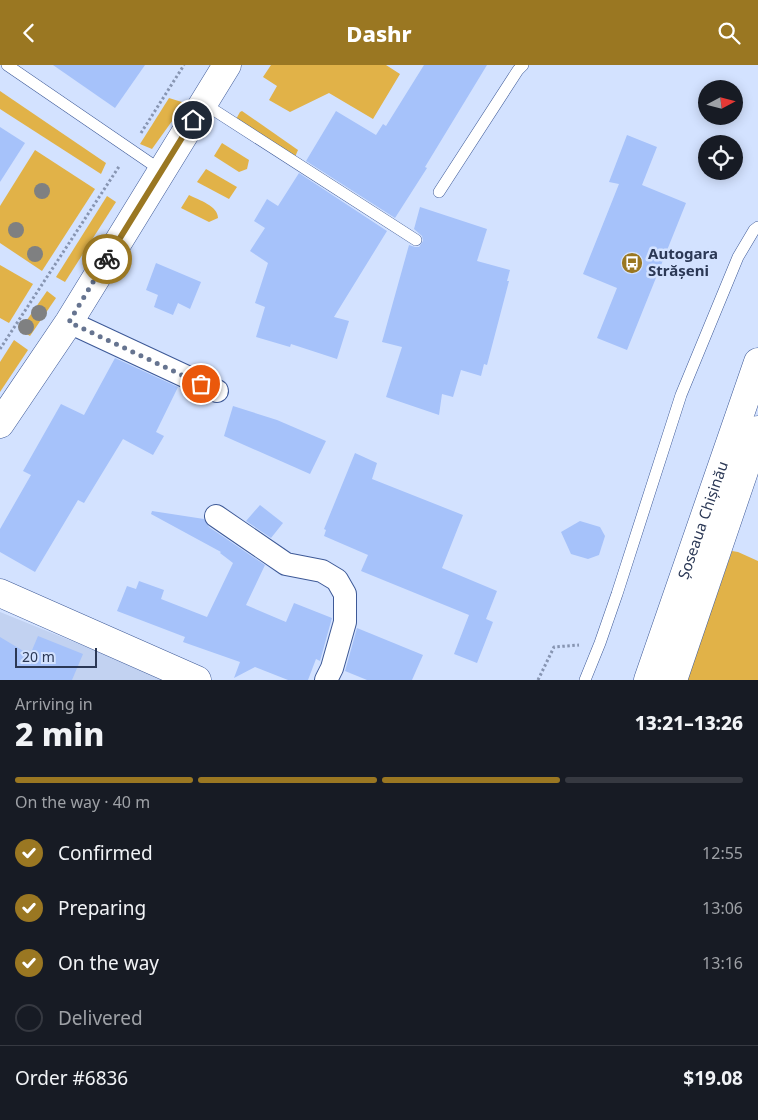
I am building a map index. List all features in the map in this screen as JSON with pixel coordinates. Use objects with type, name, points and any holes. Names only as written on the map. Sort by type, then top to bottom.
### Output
[{"type":"main road","points":[[0,423],[69,322],[227,65]]},
{"type":"main road","name":"Șoseaua Chișinău","points":[[648,680],[758,362]]},
{"type":"main road","points":[[673,680],[758,431]]},
{"type":"main road","points":[[0,593],[197,680]]},
{"type":"street","points":[[69,322],[217,391]]},
{"type":"street","points":[[216,516],[286,565],[322,571],[337,580],[345,594],[345,623],[332,668],[326,680]]},
{"type":"lane","points":[[7,65],[162,171]]},
{"type":"lane","points":[[439,192],[523,65]]},
{"type":"lane","points":[[203,103],[416,240]]},
{"type":"lane","points":[[585,680],[617,594],[681,395],[738,257],[754,230],[758,227]]},
{"type":"path","points":[[0,349],[184,65]]},
{"type":"path","points":[[538,680],[554,647]]},
{"type":"shaded area","points":[[271,65],[386,65],[400,74],[373,119],[329,93],[290,112],[269,100],[277,86],[263,77]]},
{"type":"shaded area","points":[[0,91],[106,163],[101,174],[0,109]]},
{"type":"shaded area","points":[[169,98],[185,103],[152,149],[140,144]]},
{"type":"shaded area","points":[[242,111],[298,150],[295,157],[235,121]]},
{"type":"shaded area","points":[[222,143],[249,160],[247,169],[239,172],[214,156]]},
{"type":"shaded area","points":[[35,150],[95,189],[42,271],[0,243],[0,206]]},
{"type":"shaded area","points":[[206,169],[237,187],[229,199],[197,182]]},
{"type":"shaded area","points":[[189,195],[203,201],[215,210],[218,218],[209,222],[181,208]]},
{"type":"shaded area","points":[[107,196],[116,202],[65,282],[56,277]]},
{"type":"shaded area","points":[[0,265],[33,284],[9,323],[0,318]]},
{"type":"shaded area","points":[[47,291],[56,298],[30,336],[20,330]]},
{"type":"shaded area","points":[[14,340],[28,350],[0,392],[0,362]]},
{"type":"shaded area","points":[[732,551],[758,561],[758,680],[687,680]]},
{"type":"shaded area","points":[[0,612],[168,680],[0,680]]},
{"type":"building","points":[[53,65],[145,65],[115,108]]},
{"type":"building","points":[[424,65],[487,65],[425,167],[427,168],[395,218],[306,161],[336,111],[376,135],[383,124],[386,126]]},
{"type":"building","points":[[0,127],[25,143],[0,182]]},
{"type":"building","points":[[627,135],[657,147],[642,185],[686,203],[627,350],[597,338],[617,288],[583,274],[619,184],[609,182]]},
{"type":"building","points":[[299,173],[387,231],[334,317],[349,321],[337,359],[291,344],[290,347],[256,337],[265,307],[255,303],[268,263],[250,251],[265,228],[254,221],[267,199],[278,206]]},
{"type":"building","points":[[420,207],[487,229],[477,261],[510,270],[507,281],[509,281],[487,365],[484,364],[481,376],[461,370],[453,397],[442,394],[439,415],[386,397],[402,347],[382,342],[409,245],[419,247],[423,241],[422,236],[414,229]]},
{"type":"building","points":[[156,263],[201,282],[190,309],[178,303],[173,315],[154,307],[158,295],[146,290]]},
{"type":"building","points":[[115,358],[178,387],[156,432],[164,436],[153,455],[123,439],[84,503],[78,500],[35,572],[0,552],[0,529],[31,475],[23,471],[61,404],[84,415]]},
{"type":"building","points":[[233,406],[277,420],[326,441],[310,474],[224,436]]},
{"type":"building","points":[[355,453],[377,463],[372,479],[463,515],[442,568],[497,591],[486,619],[493,622],[477,663],[454,654],[469,615],[361,571],[368,555],[324,536],[326,530],[324,529]]},
{"type":"building","points":[[260,505],[283,523],[271,538],[246,521]]},
{"type":"building","points":[[152,511],[204,519],[209,527],[265,565],[246,605],[286,622],[294,603],[332,618],[320,661],[316,659],[308,680],[288,680],[255,667],[234,678],[240,662],[183,642],[185,637],[117,611],[127,586],[136,589],[139,581],[164,590],[161,599],[207,617],[233,563],[221,552],[151,514]]},
{"type":"building","points":[[580,521],[600,527],[605,536],[599,555],[588,559],[571,554],[561,532]]},
{"type":"building","points":[[357,628],[423,655],[412,680],[367,680],[345,671]]},
{"type":"building","points":[[38,636],[83,654],[72,680],[0,680],[0,637],[30,655]]},
{"type":"way so far","points":[[107,259],[69,322],[201,384]]},
{"type":"place","name":"Autogara Strășeni","points":[[632,263]]},
{"type":"route","points":[[107,259],[193,120]]}]
